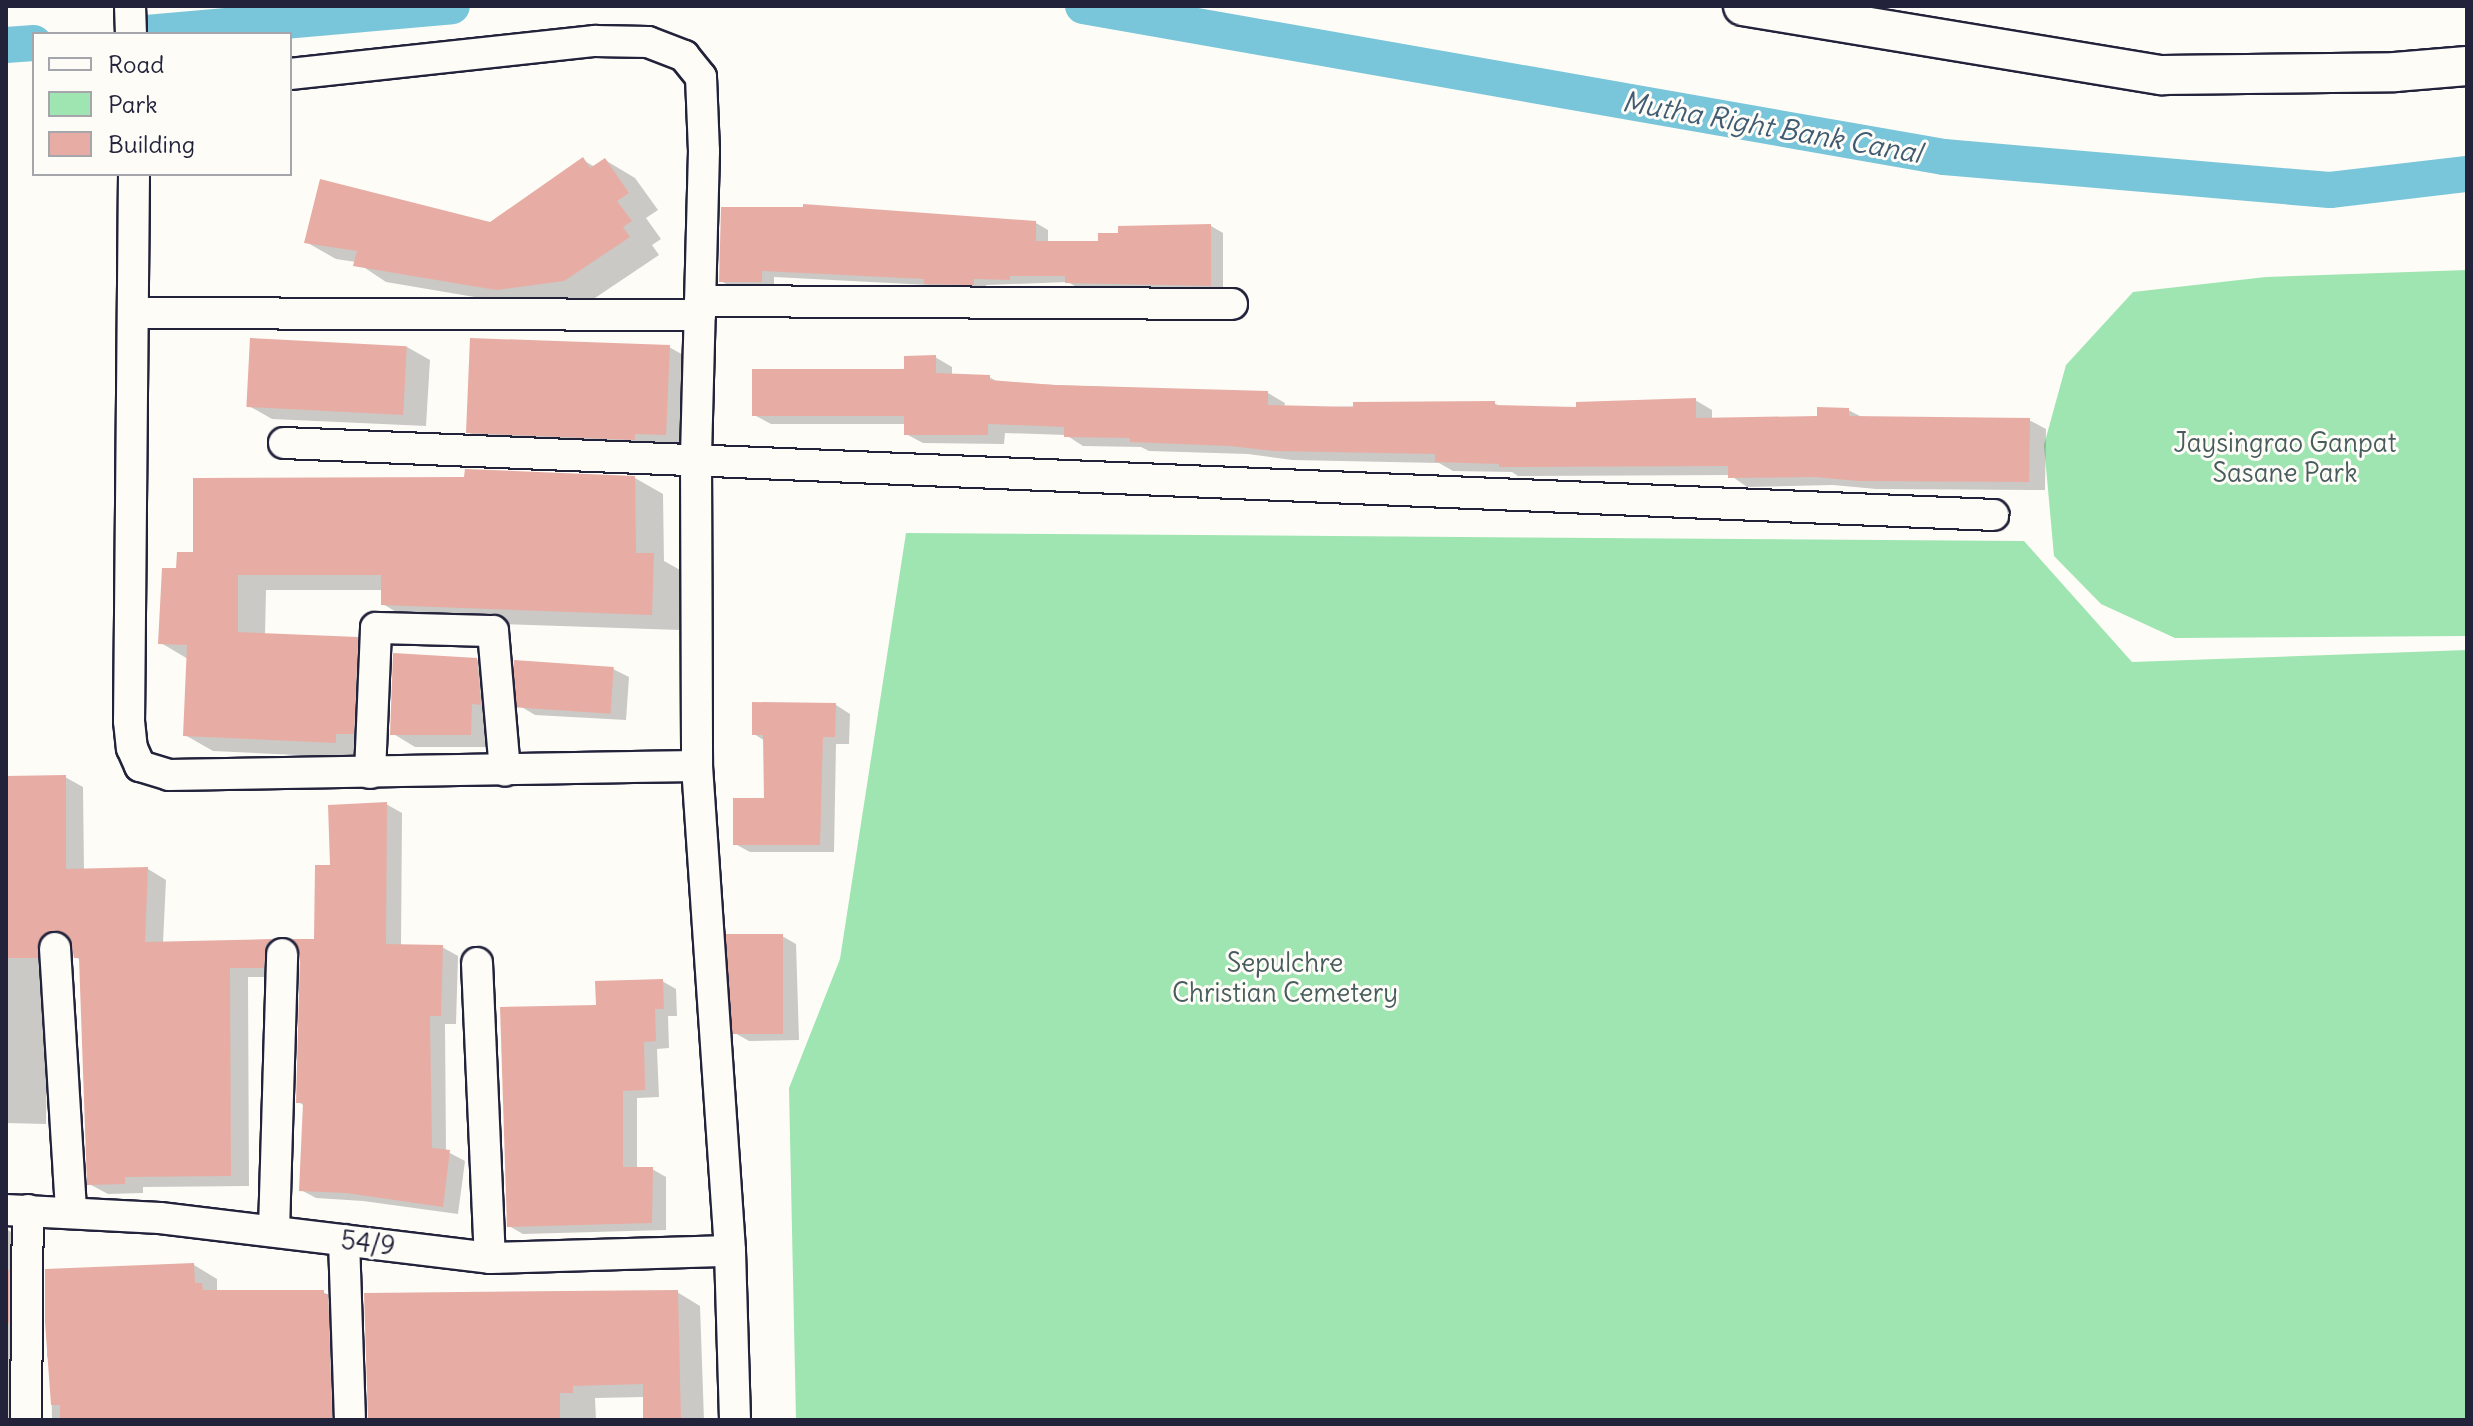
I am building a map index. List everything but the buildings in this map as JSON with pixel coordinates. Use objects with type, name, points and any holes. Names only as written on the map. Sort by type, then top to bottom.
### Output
[{"type":"street","points":[[130,6],[131,32]]},
{"type":"street","points":[[1743,6],[2162,75],[2395,72],[2467,66]]},
{"type":"street","points":[[292,74],[595,41],[648,42],[684,56],[701,77],[704,151],[696,458],[697,766],[730,1251],[735,1420]]},
{"type":"street","points":[[134,176],[129,721],[132,748],[140,766],[169,775],[697,766]]},
{"type":"street","points":[[133,313],[1232,304]]},
{"type":"street","points":[[284,443],[1993,515]]},
{"type":"street","points":[[370,773],[376,628],[493,631],[505,770]]},
{"type":"street","points":[[55,948],[71,1213]]},
{"type":"street","points":[[274,1230],[282,954]]},
{"type":"street","points":[[477,963],[490,1258]]},
{"type":"street","points":[[17,1210],[26,1420]]},
{"type":"street","name":"54/9","points":[[17,1210],[274,1230],[490,1258],[730,1251]]},
{"type":"street","points":[[344,1240],[350,1420]]},
{"type":"green space","name":"Jaysingrao Ganpat Sasane Park","points":[[2467,270],[2467,636],[2175,638],[2101,604],[2054,556],[2044,445],[2066,365],[2133,292],[2266,277]]},
{"type":"green space","name":"Sepulchre Christian Cemetery","points":[[906,533],[2024,541],[2132,662],[2467,650],[2467,1420],[796,1420],[789,1088],[840,959]]},
{"type":"waterway","name":"Mutha Right Bank Canal","points":[[158,32],[452,6]]},
{"type":"waterway","name":"Mutha Right Bank Canal","points":[[1083,6],[1944,157],[2330,190],[2467,174]]},
{"type":"waterway","name":"Mutha Right Bank Canal","points":[[6,45],[32,43]]}]
